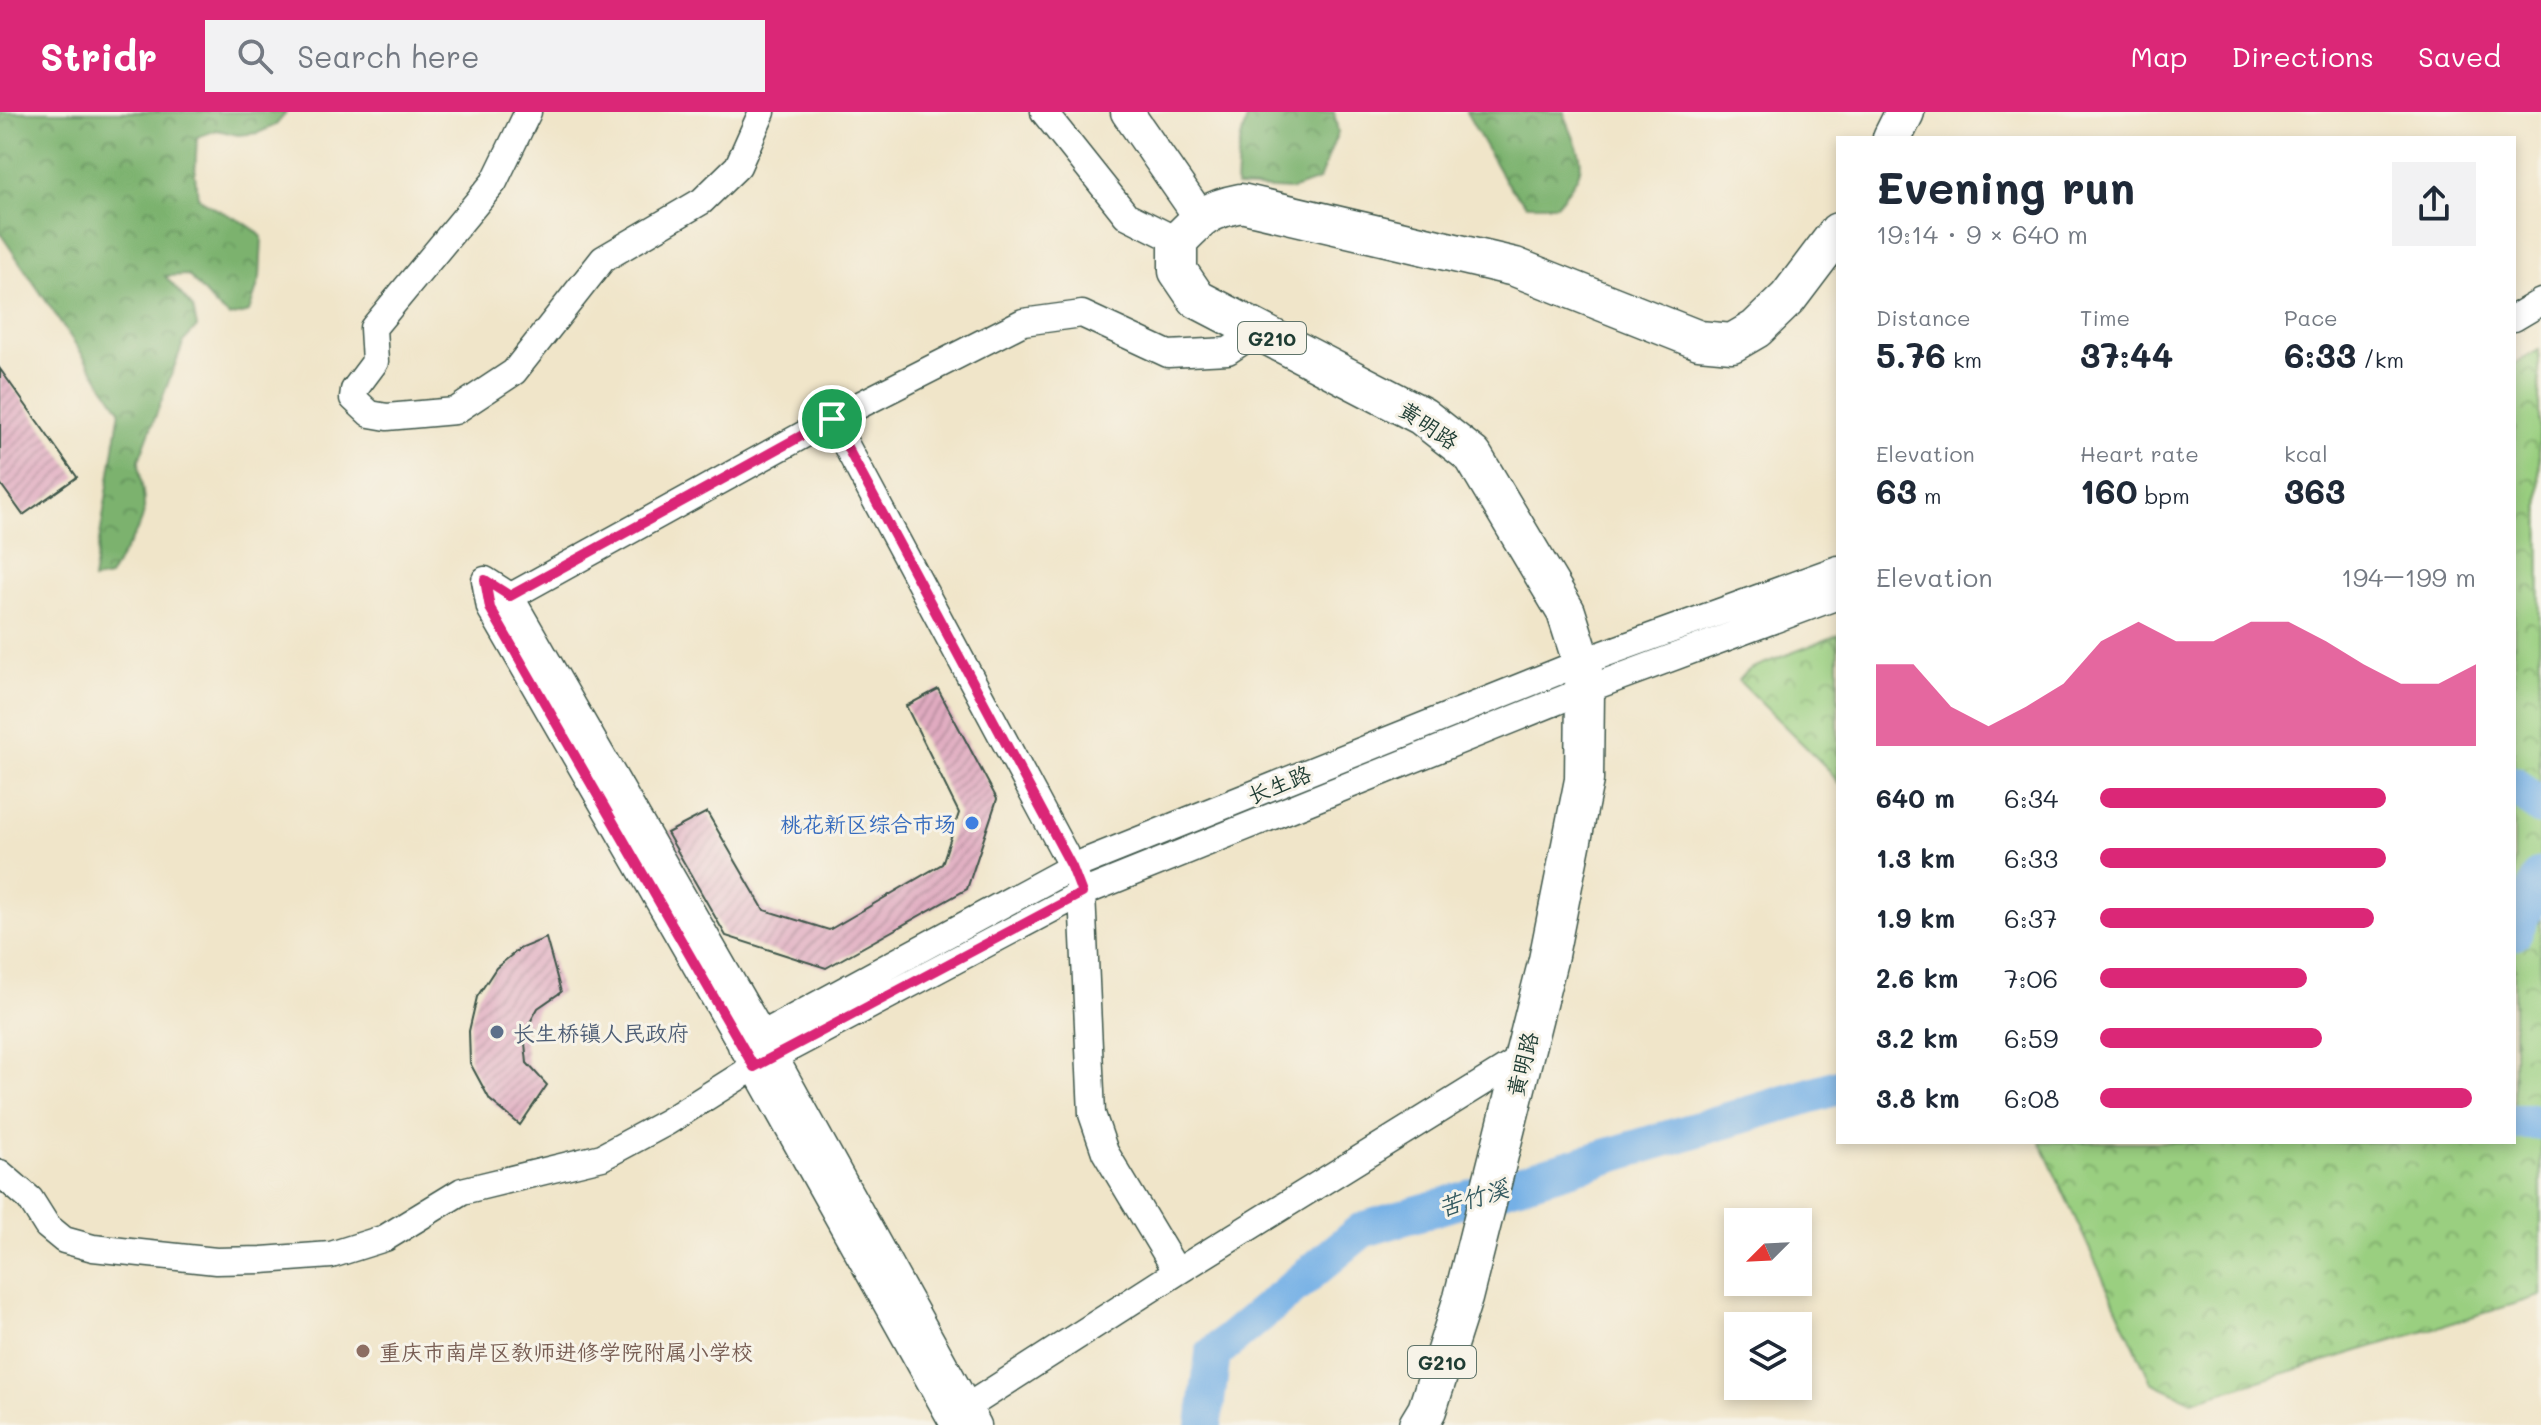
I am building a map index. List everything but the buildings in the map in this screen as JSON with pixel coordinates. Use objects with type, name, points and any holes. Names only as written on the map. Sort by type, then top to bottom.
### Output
[{"type":"highway","points":[[1893,136],[1905,112]]},
{"type":"highway","points":[[1198,222],[1241,203],[1515,267],[1699,340],[1732,343],[1756,329],[1788,298],[1836,235]]},
{"type":"highway","name":"黄明路","points":[[1198,222],[1178,271],[1197,299],[1422,416],[1473,456],[1566,612],[1583,676],[1584,780],[1548,960],[1463,1298],[1427,1410],[1418,1425]]},
{"type":"main road","points":[[1127,112],[1198,222]]},
{"type":"main road","points":[[1151,112],[1198,222]]},
{"type":"street","points":[[528,112],[494,182],[373,328],[375,362],[354,390],[353,398],[370,414],[387,417],[455,411],[514,372],[603,259],[702,201],[738,166],[762,112]]},
{"type":"street","points":[[1044,112],[1126,215],[1198,222]]},
{"type":"street","points":[[2516,317],[2541,302]]},
{"type":"street","points":[[1258,331],[1228,351],[1168,354],[1082,314],[1023,322],[832,419],[500,602],[758,1051],[958,1420],[1177,1272],[1521,1068]]},
{"type":"street","points":[[2516,337],[2541,323]]},
{"type":"street","points":[[832,419],[1072,867],[1082,893],[1092,1114],[1105,1152],[1177,1272]]},
{"type":"street","name":"长生路","points":[[758,1051],[1082,893],[1836,570]]},
{"type":"street","name":"长生路","points":[[758,1051],[1072,867],[1583,676],[1836,597]]},
{"type":"street","points":[[0,1173],[30,1199],[47,1226],[64,1240],[93,1248],[216,1261],[331,1255],[385,1238],[462,1191],[602,1157],[667,1122],[758,1051]]},
{"type":"green space","points":[[0,112],[287,112],[276,125],[258,133],[238,135],[217,130],[197,137],[195,175],[198,197],[248,225],[262,237],[260,278],[249,312],[230,317],[188,275],[165,276],[193,308],[197,327],[184,341],[139,460],[143,517],[109,577],[93,580],[120,410],[0,233]]},
{"type":"green space","points":[[1250,112],[1334,112],[1338,132],[1319,180],[1291,190],[1236,187],[1241,139]]},
{"type":"green space","points":[[1466,112],[1564,112],[1581,161],[1576,179],[1556,205],[1526,205],[1505,181]]},
{"type":"green space","points":[[2539,350],[2541,1296],[2192,1401],[2151,1382],[2041,1144],[2516,1144],[2516,363]]},
{"type":"green space","points":[[1836,636],[1836,780],[1738,680],[1750,669]]},
{"type":"waterway","name":"苦竹溪","points":[[2516,786],[2541,808]]},
{"type":"waterway","name":"苦竹溪","points":[[2516,929],[2541,875]]},
{"type":"waterway","name":"苦竹溪","points":[[1204,1425],[1213,1354],[1362,1230],[1836,1088]]},
{"type":"waterway","name":"苦竹溪","points":[[2516,1122],[2541,1122]]},
{"type":"place","name":"桃花新区综合市场","points":[[972,823]]},
{"type":"place","name":"长生桥镇人民政府","points":[[497,1032]]},
{"type":"place","name":"重庆市南岸区教师进修学院附属小学校","points":[[363,1351]]},
{"type":"route","points":[[832,419],[1072,867],[1082,893],[754,1067],[490,608],[485,580],[510,596],[832,419]]}]
